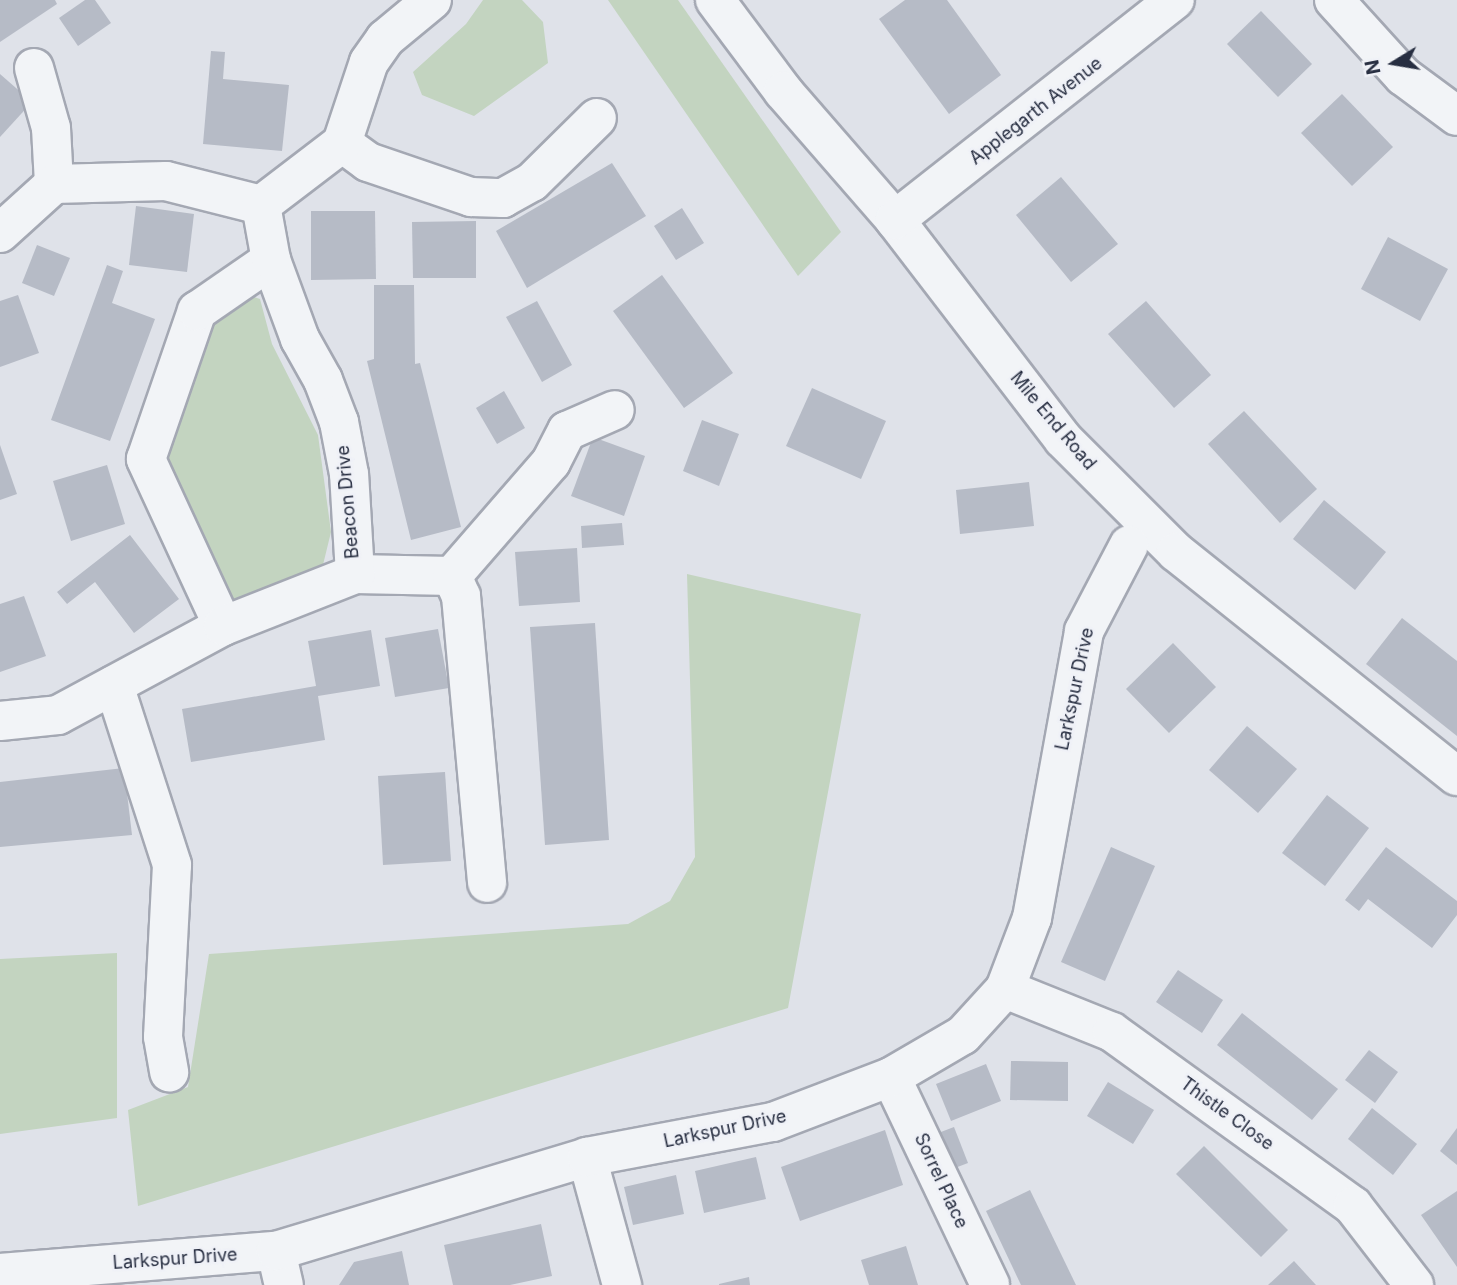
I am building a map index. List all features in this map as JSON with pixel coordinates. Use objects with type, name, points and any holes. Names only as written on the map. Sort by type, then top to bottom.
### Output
[{"type":"street","points":[[0,233],[54,184],[166,181],[261,205],[342,143],[369,62],[385,38],[432,0]]},
{"type":"street","name":"Mile End Road","points":[[715,0],[783,91],[895,220],[1063,439],[1142,520],[1457,776]]},
{"type":"street","name":"Applegarth Avenue","points":[[895,220],[1175,0]]},
{"type":"street","points":[[1334,0],[1404,76],[1457,116]]},
{"type":"street","points":[[34,68],[51,128],[54,184]]},
{"type":"street","points":[[342,143],[368,162],[458,193],[503,198],[532,182],[597,118]]},
{"type":"street","name":"Beacon Drive","points":[[0,721],[58,715],[223,626],[355,574],[349,474],[339,422],[323,380],[300,339],[271,260],[261,205]]},
{"type":"street","points":[[223,626],[146,459],[197,311],[271,260]]},
{"type":"street","points":[[355,574],[452,576],[502,522],[551,462],[566,431],[615,410]]},
{"type":"street","name":"Larkspur Drive","points":[[9,1277],[280,1268],[587,1157],[774,1122],[891,1077],[963,1035],[1005,989],[1032,918],[1084,631],[1129,545]]},
{"type":"street","points":[[452,576],[461,596],[470,666],[487,883]]},
{"type":"street","points":[[114,685],[172,865],[163,1037],[169,1072]]},
{"type":"street","name":"Thistle Close","points":[[1005,989],[1112,1032],[1320,1182],[1353,1206],[1414,1285]]},
{"type":"street","name":"Sorrel Place","points":[[891,1077],[990,1285]]},
{"type":"street","points":[[587,1157],[622,1285]]},
{"type":"green space","points":[[483,0],[522,0],[543,22],[548,63],[474,116],[422,95],[413,72],[466,24]]},
{"type":"green space","points":[[608,0],[678,0],[841,232],[798,276]]},
{"type":"green space","points":[[245,294],[260,299],[272,344],[318,435],[331,532],[322,569],[246,601],[225,599],[164,456],[210,320]]},
{"type":"green space","points":[[687,574],[861,614],[788,1008],[138,1206],[128,1110],[188,1087],[209,954],[628,924],[670,901],[695,857]]},
{"type":"green space","points":[[117,953],[117,1118],[0,1134],[0,959]]},
{"type":"building","points":[[0,0],[55,0],[57,4],[0,42]]},
{"type":"building","points":[[85,0],[95,0],[111,23],[78,46],[59,18]]},
{"type":"building","points":[[905,0],[947,0],[1001,75],[949,114],[879,19]]},
{"type":"building","points":[[1261,11],[1312,64],[1278,97],[1227,44]]},
{"type":"building","points":[[211,51],[225,52],[223,79],[289,85],[282,151],[203,144]]},
{"type":"building","points":[[0,74],[32,102],[0,137]]},
{"type":"building","points":[[1342,94],[1393,147],[1352,186],[1301,133]]},
{"type":"building","points":[[612,163],[646,216],[527,288],[496,231]]},
{"type":"building","points":[[1061,177],[1118,244],[1071,282],[1016,215]]},
{"type":"building","points":[[136,206],[194,214],[187,272],[129,265]]},
{"type":"building","points":[[682,208],[704,243],[676,260],[654,226]]},
{"type":"building","points":[[311,211],[375,211],[376,279],[311,280]]},
{"type":"building","points":[[476,221],[476,278],[413,278],[412,222]]},
{"type":"building","points":[[1388,237],[1448,269],[1420,321],[1361,289]]},
{"type":"building","points":[[37,245],[70,258],[54,296],[22,283]]},
{"type":"building","points":[[107,265],[123,271],[112,303],[155,319],[110,441],[51,420]]},
{"type":"building","points":[[662,275],[733,373],[684,408],[613,311]]},
{"type":"building","points":[[374,285],[414,285],[415,364],[420,363],[461,527],[411,540],[367,361],[374,359]]},
{"type":"building","points":[[18,295],[39,353],[0,367],[0,301]]},
{"type":"building","points":[[537,301],[572,365],[542,382],[506,317]]},
{"type":"building","points":[[1146,301],[1211,375],[1174,408],[1108,334]]},
{"type":"building","points":[[812,388],[886,421],[861,479],[786,446]]},
{"type":"building","points":[[504,391],[525,428],[497,444],[476,408]]},
{"type":"building","points":[[1244,411],[1317,489],[1280,523],[1208,444]]},
{"type":"building","points":[[702,420],[739,434],[719,486],[683,471]]},
{"type":"building","points":[[593,437],[645,456],[624,516],[571,496]]},
{"type":"building","points":[[0,445],[17,494],[0,500]]},
{"type":"building","points":[[107,465],[125,524],[71,541],[53,481]]},
{"type":"building","points":[[1029,482],[1034,526],[960,534],[956,490]]},
{"type":"building","points":[[1324,500],[1386,552],[1355,590],[1293,539]]},
{"type":"building","points":[[622,523],[624,545],[582,548],[581,526]]},
{"type":"building","points":[[130,535],[179,599],[134,633],[95,582],[67,604],[57,592]]},
{"type":"building","points":[[577,548],[580,602],[519,606],[515,552]]},
{"type":"building","points":[[24,596],[46,656],[0,672],[0,604]]},
{"type":"building","points":[[1402,618],[1457,661],[1457,736],[1366,664]]},
{"type":"building","points":[[595,623],[609,840],[545,845],[530,627]]},
{"type":"building","points":[[438,629],[449,688],[395,697],[385,638]]},
{"type":"building","points":[[371,630],[380,686],[318,696],[325,740],[191,762],[182,709],[316,686],[308,641]]},
{"type":"building","points":[[1173,643],[1216,687],[1169,733],[1126,689]]},
{"type":"building","points":[[1247,726],[1297,769],[1258,813],[1209,770]]},
{"type":"building","points":[[124,768],[132,835],[0,847],[0,782]]},
{"type":"building","points":[[445,772],[451,861],[383,865],[378,776]]},
{"type":"building","points":[[1327,795],[1369,828],[1325,886],[1282,853]]},
{"type":"building","points":[[1111,847],[1155,866],[1105,981],[1061,962]]},
{"type":"building","points":[[1386,847],[1457,901],[1457,915],[1432,948],[1368,899],[1359,911],[1345,900]]},
{"type":"building","points":[[1178,970],[1223,1000],[1202,1033],[1156,1002]]},
{"type":"building","points":[[1242,1013],[1338,1089],[1312,1120],[1217,1045]]},
{"type":"building","points":[[1369,1050],[1398,1072],[1375,1103],[1345,1080]]},
{"type":"building","points":[[1011,1061],[1068,1062],[1068,1101],[1010,1100]]},
{"type":"building","points":[[986,1064],[1001,1101],[951,1121],[936,1084]]},
{"type":"building","points":[[1108,1082],[1154,1110],[1133,1144],[1087,1116]]},
{"type":"building","points":[[1372,1108],[1417,1144],[1393,1175],[1348,1139]]},
{"type":"building","points":[[954,1127],[968,1163],[947,1171],[933,1135]]},
{"type":"building","points":[[1457,1128],[1457,1165],[1440,1151]]},
{"type":"building","points":[[885,1130],[903,1185],[800,1221],[781,1167]]},
{"type":"building","points":[[1204,1146],[1288,1230],[1261,1257],[1176,1174]]},
{"type":"building","points":[[756,1157],[766,1199],[704,1213],[695,1171]]},
{"type":"building","points":[[676,1175],[684,1214],[633,1225],[624,1187]]},
{"type":"building","points":[[1030,1190],[1076,1285],[1021,1285],[986,1211]]},
{"type":"building","points":[[1457,1191],[1457,1267],[1421,1215]]},
{"type":"building","points":[[541,1224],[552,1276],[510,1285],[453,1285],[444,1245]]},
{"type":"building","points":[[906,1246],[918,1285],[869,1285],[861,1260]]},
{"type":"building","points":[[402,1251],[409,1285],[339,1285],[354,1262]]},
{"type":"building","points":[[1294,1261],[1316,1285],[1268,1285]]},
{"type":"building","points":[[749,1277],[750,1285],[719,1285],[719,1284]]}]
